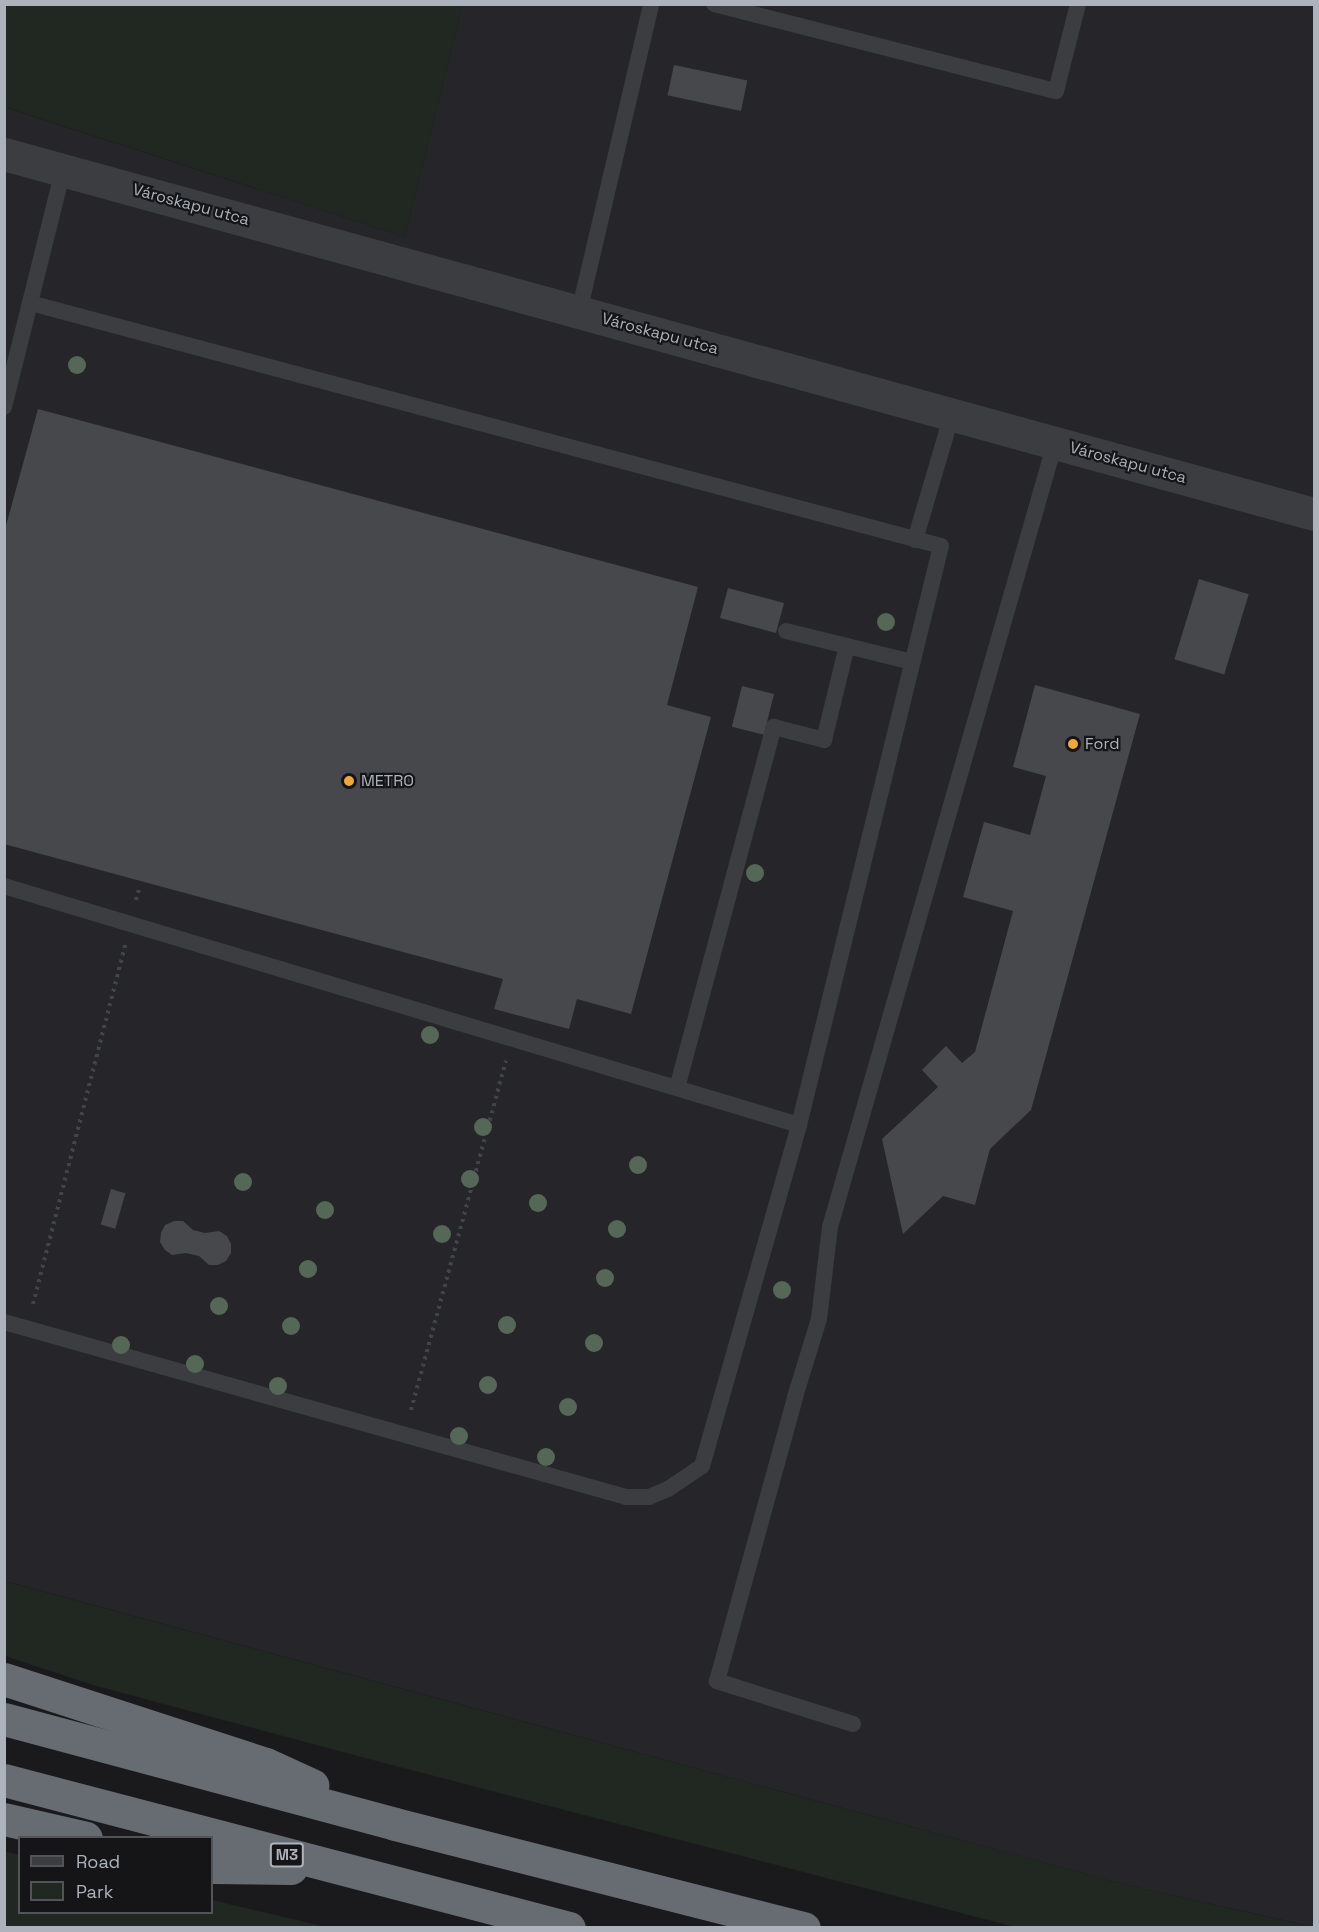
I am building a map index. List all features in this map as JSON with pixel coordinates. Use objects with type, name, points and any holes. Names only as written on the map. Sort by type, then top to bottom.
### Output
[{"type":"highway","points":[[4,1679],[267,1764],[395,1824]]},
{"type":"highway","points":[[4,1719],[395,1824],[804,1928]]},
{"type":"highway","name":"M3","points":[[4,1780],[569,1928]]},
{"type":"highway","points":[[4,1818],[78,1836]]},
{"type":"highway","points":[[213,1867],[338,1868]]},
{"type":"street","name":"Városkapu utca","points":[[4,154],[1314,514]]},
{"type":"lane","points":[[579,312],[651,4]]},
{"type":"lane","points":[[714,4],[1056,91],[1078,4]]},
{"type":"lane","points":[[4,407],[63,170]]},
{"type":"lane","points":[[4,1322],[627,1497],[649,1497],[669,1489],[702,1466],[800,1125],[941,546],[30,303]]},
{"type":"lane","points":[[915,540],[952,414]]},
{"type":"lane","points":[[853,1724],[717,1681],[795,1397],[819,1320],[830,1227],[1055,442]]},
{"type":"lane","points":[[786,631],[912,662]]},
{"type":"lane","points":[[677,1088],[774,727],[824,740],[847,646]]},
{"type":"lane","points":[[4,886],[800,1125]]},
{"type":"path","points":[[30,1314],[139,889]]},
{"type":"path","points":[[411,1410],[512,1038]]},
{"type":"shaded area","points":[[463,5],[1314,5],[1314,1927],[1127,1885],[5,1581],[4,107],[405,237]]},
{"type":"green space","points":[[5,4],[463,5],[405,237],[5,107]]},
{"type":"green space","points":[[4,1581],[1127,1885],[1313,1927],[1015,1927],[369,1759],[93,1685],[5,1656]]},
{"type":"green space","points":[[4,1851],[18,1855],[18,1914],[213,1914],[213,1900],[326,1927],[5,1927]]},
{"type":"building","points":[[674,65],[747,81],[741,111],[668,95]]},
{"type":"building","name":"METRO","points":[[38,409],[698,587],[667,705],[711,717],[631,1014],[577,999],[569,1029],[494,1009],[503,979],[4,844],[4,533]]},
{"type":"building","points":[[1199,579],[1249,594],[1224,675],[1174,659]]},
{"type":"building","points":[[728,588],[784,603],[776,633],[720,618]]},
{"type":"building","points":[[1035,685],[1140,714],[1031,1110],[990,1149],[975,1205],[943,1196],[903,1234],[882,1139],[938,1087],[922,1070],[946,1046],[962,1063],[975,1052],[1013,911],[963,897],[984,822],[1030,835],[1046,776],[1013,767]]},
{"type":"building","points":[[742,686],[774,694],[764,735],[732,727]]},
{"type":"building","points":[[111,1189],[125,1193],[115,1229],[101,1225]]},
{"type":"building","points":[[174,1221],[183,1221],[193,1230],[205,1233],[219,1231],[227,1236],[231,1244],[231,1253],[226,1261],[218,1265],[209,1265],[199,1256],[186,1253],[172,1255],[165,1250],[160,1242],[161,1233],[165,1225]]},
{"type":"place","name":"Ford","points":[[1073,744]]},
{"type":"place","name":"METRO","points":[[349,781]]}]
